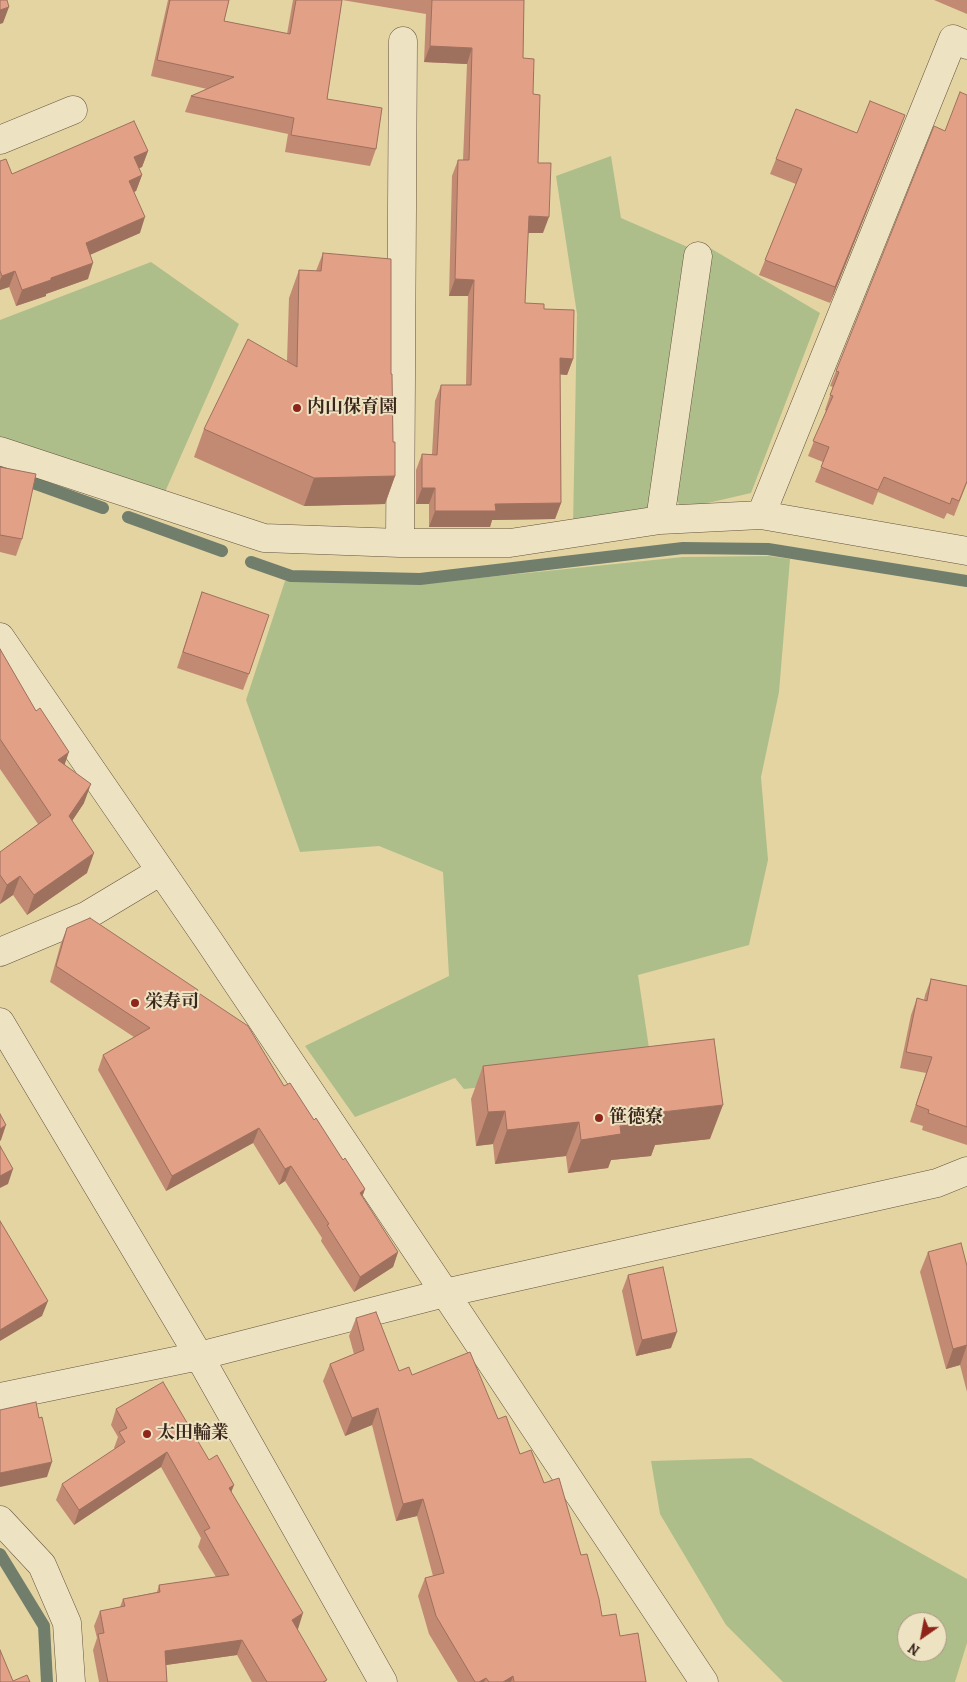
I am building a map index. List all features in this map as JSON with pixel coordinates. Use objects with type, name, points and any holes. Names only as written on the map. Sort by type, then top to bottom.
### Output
[{"type":"street","points":[[761,515],[953,39],[967,45]]},
{"type":"street","points":[[400,543],[403,41]]},
{"type":"street","points":[[0,140],[73,110]]},
{"type":"street","points":[[660,520],[698,256]]},
{"type":"street","points":[[0,451],[264,538],[400,543],[510,544],[660,520],[761,515],[967,551]]},
{"type":"street","points":[[0,637],[161,871],[445,1292],[704,1682]]},
{"type":"street","points":[[0,952],[86,916],[161,871]]},
{"type":"street","points":[[0,1022],[199,1356],[383,1682]]},
{"type":"street","points":[[0,1398],[199,1356],[445,1292],[937,1183],[967,1171]]},
{"type":"street","points":[[0,1520],[42,1565],[67,1623],[71,1682]]},
{"type":"green space","points":[[611,156],[621,218],[690,248],[654,498],[647,508],[573,526],[577,314],[556,176]]},
{"type":"green space","points":[[710,248],[820,313],[751,493],[682,509],[672,493]]},
{"type":"green space","points":[[151,262],[239,324],[165,492],[0,437],[0,320]]},
{"type":"green space","points":[[769,556],[790,559],[779,692],[761,777],[768,860],[749,945],[638,975],[652,1068],[464,1089],[455,1078],[355,1117],[305,1046],[449,976],[443,872],[379,846],[300,852],[246,700],[285,581],[420,584],[683,557]]},
{"type":"green space","points":[[751,1458],[967,1579],[967,1643],[955,1682],[783,1682],[726,1625],[660,1514],[651,1461]]},
{"type":"building","points":[[0,0],[7,0],[9,7],[0,10]]},
{"type":"building","points":[[170,0],[229,0],[224,21],[290,34],[296,0],[342,0],[327,99],[382,108],[376,149],[291,135],[294,118],[191,96],[234,77],[157,60]]},
{"type":"building","points":[[432,0],[524,0],[523,58],[534,59],[533,94],[540,95],[538,163],[551,163],[549,217],[529,216],[525,303],[544,304],[544,309],[574,310],[573,359],[560,358],[561,503],[495,504],[496,511],[435,511],[435,488],[422,488],[422,454],[437,455],[441,385],[471,385],[474,280],[455,279],[458,160],[469,160],[472,48],[430,46]]},
{"type":"building","points":[[960,92],[967,95],[967,481],[959,501],[952,498],[950,504],[884,477],[878,490],[821,467],[829,447],[813,441],[833,396],[830,395],[839,372],[836,371],[934,126],[945,131]]},
{"type":"building","points":[[870,101],[905,115],[835,287],[765,260],[802,169],[776,159],[796,109],[857,133]]},
{"type":"building","points":[[134,121],[148,151],[134,157],[142,175],[129,181],[145,217],[86,243],[93,263],[22,290],[15,271],[2,276],[0,271],[0,161],[6,159],[12,174]]},
{"type":"building","points":[[323,253],[391,259],[391,374],[395,476],[314,478],[204,429],[248,339],[297,367],[299,270],[321,271]]},
{"type":"building","points":[[0,467],[36,474],[22,539],[0,535]]},
{"type":"building","points":[[202,592],[269,615],[249,674],[183,652]]},
{"type":"building","points":[[0,649],[36,711],[40,708],[69,752],[58,760],[91,784],[69,816],[94,853],[34,895],[20,876],[7,885],[0,875],[0,852],[51,815],[0,739]]},
{"type":"building","points":[[90,918],[198,990],[197,992],[248,1026],[284,1086],[290,1083],[314,1120],[316,1118],[343,1160],[345,1158],[365,1189],[360,1193],[398,1252],[360,1277],[327,1225],[329,1224],[291,1166],[285,1169],[259,1128],[172,1176],[103,1055],[150,1028],[56,966],[67,928]]},
{"type":"building","points":[[931,979],[967,986],[967,1127],[928,1113],[929,1110],[916,1105],[932,1057],[906,1052],[917,998],[927,1001]]},
{"type":"building","points":[[714,1039],[723,1105],[662,1112],[663,1122],[620,1126],[621,1134],[581,1140],[579,1122],[507,1130],[505,1111],[488,1112],[483,1066]]},
{"type":"building","points":[[0,1114],[6,1125],[0,1129]]},
{"type":"building","points":[[0,1146],[13,1169],[0,1176]]},
{"type":"building","points":[[0,1221],[48,1301],[0,1330]]},
{"type":"building","points":[[961,1243],[967,1266],[967,1345],[953,1349],[928,1252]]},
{"type":"building","points":[[663,1267],[677,1332],[642,1340],[628,1275]]},
{"type":"building","points":[[376,1312],[399,1371],[409,1367],[412,1375],[470,1352],[498,1419],[506,1416],[520,1454],[531,1450],[544,1483],[559,1478],[581,1555],[587,1554],[602,1616],[616,1614],[620,1636],[638,1633],[646,1682],[514,1682],[513,1676],[503,1682],[489,1682],[486,1678],[475,1682],[436,1616],[425,1578],[444,1573],[423,1499],[403,1504],[378,1408],[352,1418],[330,1364],[364,1350],[356,1318]]},
{"type":"building","points":[[163,1382],[209,1460],[217,1455],[234,1485],[229,1488],[303,1613],[292,1620],[327,1680],[323,1682],[267,1682],[242,1640],[165,1651],[167,1682],[108,1682],[98,1634],[104,1633],[100,1611],[125,1606],[123,1599],[160,1592],[159,1585],[229,1575],[204,1531],[210,1528],[167,1452],[79,1510],[62,1484],[125,1442],[119,1432],[127,1428],[116,1409]]},
{"type":"building","points":[[36,1402],[39,1418],[42,1417],[52,1462],[0,1473],[0,1410]]},
{"type":"building","points":[[0,1650],[13,1681],[27,1675],[30,1682],[0,1682]]},
{"type":"waterway","points":[[0,471],[103,508]]},
{"type":"waterway","points":[[128,517],[222,551]]},
{"type":"waterway","points":[[251,562],[291,576],[420,579],[683,548],[768,549],[967,581]]},
{"type":"waterway","points":[[0,1554],[44,1626],[47,1682]]},
{"type":"place","name":"内山保育園","points":[[297,408]]},
{"type":"place","name":"栄寿司","points":[[135,1003]]},
{"type":"place","name":"笹徳寮","points":[[599,1118]]},
{"type":"place","name":"太田輪業","points":[[147,1434]]}]
